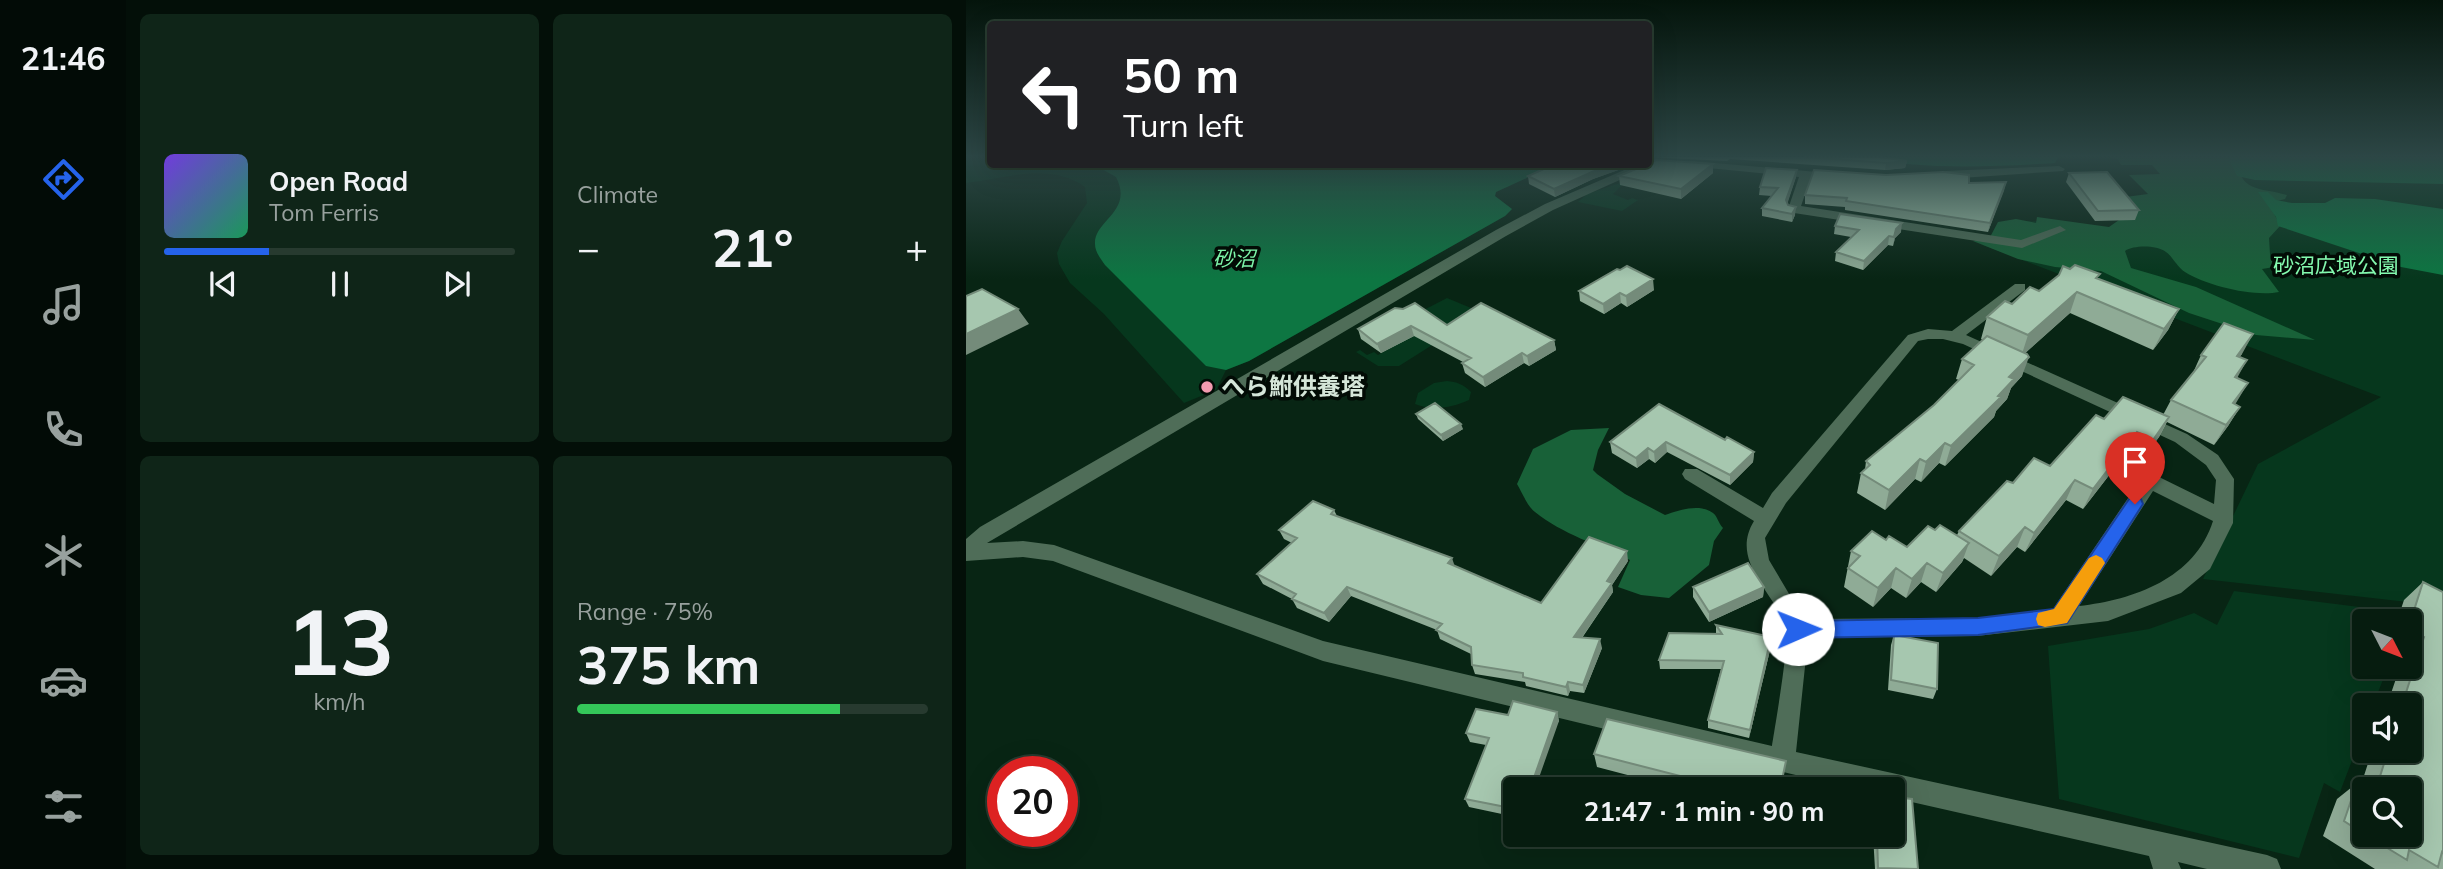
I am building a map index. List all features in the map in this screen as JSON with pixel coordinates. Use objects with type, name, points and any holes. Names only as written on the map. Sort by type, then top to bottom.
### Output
[{"type":"street","points":[[966,552],[987,532],[1009,519],[1110,463],[1501,233],[1572,198]]},
{"type":"street","points":[[1798,198],[1794,209],[1902,228],[2022,244],[2060,230]]},
{"type":"street","points":[[1954,337],[2020,287]]},
{"type":"street","points":[[1783,761],[1798,629],[1759,561],[1755,537],[1779,498],[1913,338],[1928,334],[1954,337],[2181,438],[2212,460],[2225,479],[2223,523],[2203,563],[2174,587],[2108,612],[1978,627],[1798,629]]},
{"type":"street","points":[[1691,474],[1766,519]]},
{"type":"street","points":[[2060,617],[2150,481],[2223,517]]},
{"type":"street","points":[[966,552],[1023,549],[1054,554],[1084,562],[1323,651],[1783,761],[2163,857],[2267,869]]},
{"type":"green space","name":"砂沼","points":[[1086,198],[1497,198],[1512,209],[1505,216],[1249,361],[1226,370],[1216,390],[1184,403],[1104,314],[1070,283],[1059,264],[1057,253],[1062,241],[1087,203]]},
{"type":"green space","points":[[1583,198],[1638,200],[1622,211],[1578,202]]},
{"type":"green space","name":"砂沼広域公園","points":[[2158,198],[2443,198],[2443,606],[2203,579],[2258,464],[2381,397],[1983,245],[2018,221],[2058,222],[2104,229],[2142,223]]},
{"type":"green space","points":[[1447,298],[1483,313],[1399,366],[1378,366],[1356,352],[1360,350],[1367,355],[1374,352],[1378,355],[1394,346],[1418,313]]},
{"type":"green space","points":[[1447,381],[1468,389],[1471,392],[1469,400],[1442,408],[1415,404],[1418,393],[1434,383]]},
{"type":"green space","points":[[2234,591],[2375,609],[2352,609],[2352,679],[2383,679],[2378,693],[2352,693],[2352,760],[2340,792],[2324,783],[2299,858],[2059,799],[2048,646],[2149,629],[2194,613],[2217,625]]},
{"type":"shaded area","points":[[2118,198],[2286,198],[2269,203],[2280,226],[2269,238],[2274,267],[2262,269],[2279,292],[2244,292],[2205,282],[2185,272],[2168,254],[2157,248],[2139,247],[2125,251],[2131,268],[2196,287],[2315,340],[2256,335],[2189,313],[2101,271],[2055,267],[2018,259],[1973,241],[1989,239],[1998,222],[2016,219],[2036,223],[2037,217],[2109,227],[2119,220],[2134,220]]},
{"type":"shaded area","points":[[1609,428],[1598,450],[1593,470],[1597,474],[1625,494],[1665,515],[1689,508],[1702,508],[1713,513],[1723,528],[1714,541],[1709,565],[1669,598],[1641,595],[1618,587],[1630,560],[1546,520],[1530,506],[1517,484],[1533,449],[1571,430]]},
{"type":"water","name":"砂沼","points":[[1497,198],[1512,209],[1505,216],[1249,361],[1226,370],[1206,366],[1100,258],[1095,247],[1096,236],[1120,199]]},
{"type":"water","points":[[2262,198],[2292,203],[2325,203],[2335,198],[2375,199],[2443,209],[2443,275],[2401,267],[2278,226],[2276,217]]},
{"type":"building","points":[[1770,198],[1787,198],[1788,205],[1796,207],[1792,214],[1762,208]]},
{"type":"building","points":[[1841,198],[2000,198],[1990,223],[1846,201],[1847,198]]},
{"type":"building","points":[[2088,198],[2129,198],[2139,210],[2098,211]]},
{"type":"building","points":[[1840,214],[1902,223],[1896,229],[1894,237],[1889,236],[1864,261],[1836,252],[1859,230],[1835,226]]},
{"type":"building","points":[[2075,265],[2100,274],[2096,278],[2179,309],[2164,329],[2077,292],[2028,335],[1987,317],[2005,301],[2012,304],[2030,287],[2039,291],[2059,275],[2063,266],[2070,269]]},
{"type":"building","points":[[1627,266],[1653,279],[1626,296],[1620,293],[1603,304],[1579,291],[1617,269]]},
{"type":"building","points":[[982,289],[1018,309],[966,334],[966,296]]},
{"type":"building","points":[[1415,303],[1447,325],[1481,303],[1554,340],[1527,356],[1522,353],[1483,377],[1462,363],[1471,358],[1411,326],[1377,344],[1358,329],[1395,308],[1403,309]]},
{"type":"building","points":[[2224,323],[2253,334],[2237,356],[2247,360],[2235,377],[2248,383],[2233,403],[2240,407],[2226,425],[2171,400],[2206,357],[2201,355]]},
{"type":"building","points":[[1987,336],[2029,357],[2009,377],[2014,379],[1998,396],[2001,397],[1951,446],[1945,443],[1926,462],[1920,459],[1889,490],[1861,473],[1870,465],[1866,461],[1934,405],[1974,365],[1962,359]]},
{"type":"building","points":[[2123,397],[2169,417],[2153,440],[2137,432],[2093,489],[2075,480],[2034,533],[2025,527],[1999,556],[1959,531],[2007,481],[2013,483],[2034,458],[2050,466],[2096,415],[2104,419]]},
{"type":"building","points":[[1435,403],[1461,424],[1441,435],[1416,414]]},
{"type":"building","points":[[1659,404],[1725,440],[1727,437],[1754,452],[1730,475],[1666,442],[1654,452],[1648,448],[1636,458],[1610,442]]},
{"type":"building","points":[[1313,501],[1334,510],[1331,514],[1452,558],[1448,563],[1541,603],[1589,537],[1627,551],[1607,581],[1612,583],[1574,637],[1600,639],[1583,685],[1568,682],[1566,687],[1523,677],[1523,673],[1472,665],[1471,647],[1436,630],[1442,624],[1347,587],[1324,613],[1292,599],[1296,594],[1257,574],[1297,538],[1279,530]]},
{"type":"building","points":[[1940,525],[1969,543],[1943,573],[1927,563],[1912,579],[1896,568],[1878,588],[1848,568],[1860,556],[1851,551],[1872,531],[1886,540],[1889,536],[1907,547],[1928,526],[1935,530]]},
{"type":"building","points":[[1748,563],[1764,587],[1709,612],[1693,587]]},
{"type":"building","points":[[2423,582],[2443,592],[2443,853],[2438,867],[2409,850],[2407,860],[2386,847],[2422,847],[2422,777],[2380,777],[2384,763],[2422,763],[2422,693],[2406,693],[2410,679],[2422,679],[2422,609],[2414,609]]},
{"type":"building","points":[[1716,625],[1771,637],[1750,730],[1708,720],[1724,661],[1659,660],[1669,633],[1722,634]]},
{"type":"building","points":[[1894,635],[1938,643],[1937,689],[1891,680]]},
{"type":"building","points":[[1513,701],[1557,712],[1534,777],[1503,777],[1503,806],[1465,799],[1489,738],[1466,733],[1476,709],[1508,715]]},
{"type":"building","points":[[1607,719],[1786,761],[1783,777],[1684,777],[1594,754]]},
{"type":"building","points":[[1905,798],[1912,799],[1918,869],[1878,868],[1877,847],[1905,847]]},
{"type":"building","points":[[2352,798],[2352,826],[2344,821]]},
{"type":"slow traffic","points":[[2045,619],[2060,617],[2096,563]]},
{"type":"place","name":"へら鮒供養塔","points":[[1207,387]]},
{"type":"route","points":[[1798,629],[1978,627],[2060,617],[2135,504]]}]
